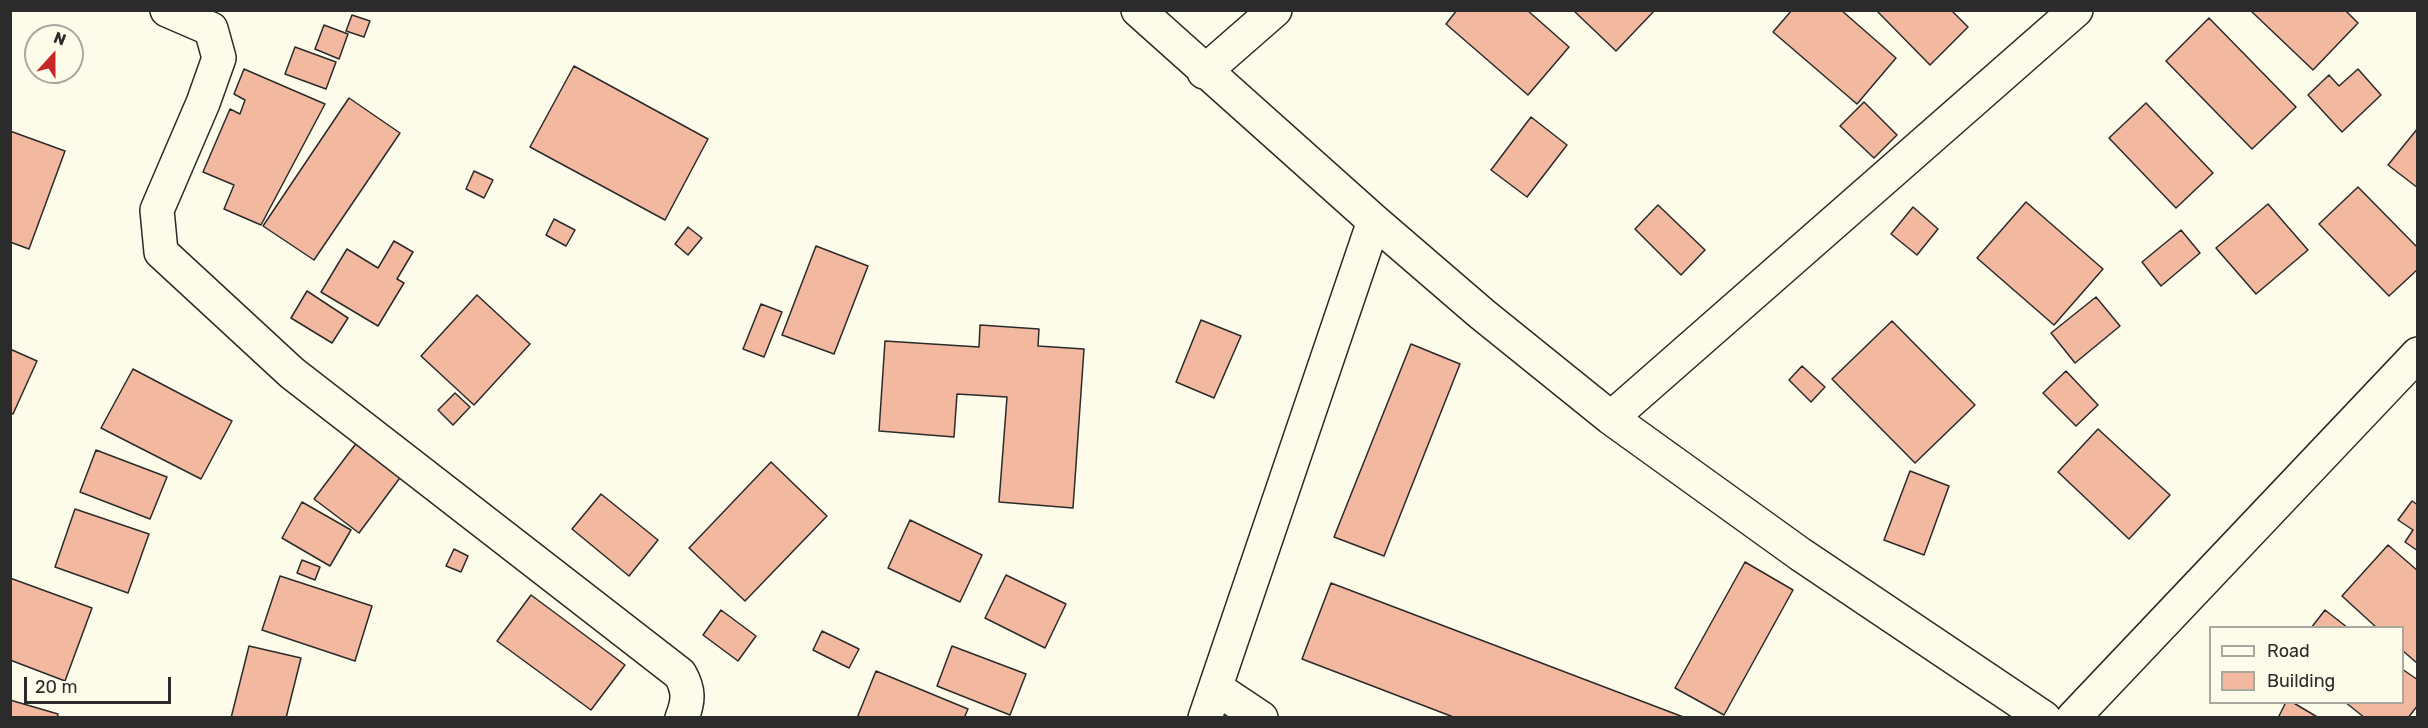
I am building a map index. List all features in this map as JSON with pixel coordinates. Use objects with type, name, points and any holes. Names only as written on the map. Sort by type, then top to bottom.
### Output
[{"type":"street","points":[[167,10],[211,29],[219,58],[203,103],[156,210],[161,252],[292,373],[680,674],[687,686],[688,702],[682,717]]},
{"type":"street","points":[[1138,10],[1204,72],[1374,221],[1482,314],[1611,418],[1800,554],[2044,717]]},
{"type":"street","points":[[1204,72],[1275,10]]},
{"type":"street","points":[[1611,418],[2076,10]]},
{"type":"street","points":[[1261,717],[1210,703],[1374,221]]},
{"type":"street","points":[[2073,717],[2418,354]]},
{"type":"building","points":[[1457,10],[1527,10],[1569,47],[1528,95],[1446,24]]},
{"type":"building","points":[[1573,10],[1655,10],[1616,51]]},
{"type":"building","points":[[1792,10],[1841,10],[1896,58],[1857,104],[1773,32]]},
{"type":"building","points":[[1876,10],[1951,10],[1968,27],[1930,65]]},
{"type":"building","points":[[2250,10],[2345,10],[2358,23],[2313,70]]},
{"type":"building","points":[[352,15],[370,21],[364,37],[346,31]]},
{"type":"building","points":[[2209,18],[2296,107],[2252,149],[2166,61]]},
{"type":"building","points":[[324,25],[348,34],[339,59],[315,49]]},
{"type":"building","points":[[295,47],[336,62],[326,89],[285,74]]},
{"type":"building","points":[[574,66],[708,139],[665,220],[530,147]]},
{"type":"building","points":[[244,69],[325,104],[261,225],[224,209],[234,185],[203,172],[230,109],[240,114],[245,100],[234,94]]},
{"type":"building","points":[[2358,69],[2381,95],[2342,132],[2308,95],[2329,75],[2339,86]]},
{"type":"building","points":[[349,98],[400,133],[314,260],[263,226]]},
{"type":"building","points":[[1864,102],[1897,135],[1874,158],[1840,126]]},
{"type":"building","points":[[2146,103],[2213,173],[2176,208],[2109,138]]},
{"type":"building","points":[[1531,117],[1567,145],[1527,197],[1491,170]]},
{"type":"building","points":[[2418,128],[2418,188],[2388,165]]},
{"type":"building","points":[[10,131],[65,151],[29,249],[10,242]]},
{"type":"building","points":[[474,171],[493,180],[484,198],[466,189]]},
{"type":"building","points":[[2358,187],[2418,248],[2418,269],[2389,296],[2319,224]]},
{"type":"building","points":[[2026,202],[2103,269],[2054,325],[1977,258]]},
{"type":"building","points":[[2268,204],[2308,250],[2256,294],[2216,248]]},
{"type":"building","points":[[1658,205],[1705,250],[1681,275],[1635,229]]},
{"type":"building","points":[[1913,207],[1938,229],[1917,255],[1891,234]]},
{"type":"building","points":[[554,219],[575,230],[566,246],[546,235]]},
{"type":"building","points":[[688,227],[702,238],[688,255],[675,244]]},
{"type":"building","points":[[2181,230],[2200,253],[2161,286],[2142,262]]},
{"type":"building","points":[[394,241],[413,252],[397,279],[404,283],[378,326],[321,292],[347,249],[378,268]]},
{"type":"building","points":[[816,246],[868,266],[834,354],[782,335]]},
{"type":"building","points":[[307,291],[348,318],[332,343],[291,318]]},
{"type":"building","points":[[477,295],[530,344],[474,405],[421,356]]},
{"type":"building","points":[[2096,297],[2120,326],[2075,363],[2051,333]]},
{"type":"building","points":[[761,304],[782,312],[764,357],[743,349]]},
{"type":"building","points":[[1201,320],[1241,336],[1214,398],[1176,382]]},
{"type":"building","points":[[1892,321],[1975,405],[1915,463],[1832,379]]},
{"type":"building","points":[[980,325],[1039,329],[1038,346],[1084,349],[1073,508],[999,502],[1007,397],[957,394],[954,437],[879,431],[885,341],[979,347]]},
{"type":"building","points":[[1411,344],[1460,364],[1384,556],[1334,537]]},
{"type":"building","points":[[10,349],[37,361],[13,414],[10,413]]},
{"type":"building","points":[[1802,366],[1825,387],[1811,402],[1789,380]]},
{"type":"building","points":[[133,369],[232,421],[201,479],[101,428]]},
{"type":"building","points":[[2066,371],[2098,405],[2076,426],[2043,393]]},
{"type":"building","points":[[455,393],[470,407],[453,425],[438,410]]},
{"type":"building","points":[[2098,429],[2170,495],[2129,539],[2058,472]]},
{"type":"building","points":[[361,437],[405,471],[359,533],[314,499]]},
{"type":"building","points":[[96,450],[167,477],[150,519],[80,492]]},
{"type":"building","points":[[771,462],[827,516],[745,601],[689,548]]},
{"type":"building","points":[[1910,471],[1949,486],[1924,555],[1884,540]]},
{"type":"building","points":[[601,494],[658,540],[629,576],[572,529]]},
{"type":"building","points":[[2412,501],[2418,505],[2418,551],[2405,542],[2413,530],[2398,520]]},
{"type":"building","points":[[302,502],[351,530],[330,566],[282,538]]},
{"type":"building","points":[[75,509],[149,534],[128,593],[55,567]]},
{"type":"building","points":[[910,520],[982,555],[960,602],[888,568]]},
{"type":"building","points":[[2388,545],[2418,571],[2418,664],[2404,652],[2404,626],[2375,626],[2342,596]]},
{"type":"building","points":[[454,549],[468,556],[461,572],[446,566]]},
{"type":"building","points":[[302,560],[320,567],[315,580],[297,573]]},
{"type":"building","points":[[1745,562],[1793,590],[1724,715],[1675,688]]},
{"type":"building","points":[[1006,575],[1066,604],[1045,648],[985,618]]},
{"type":"building","points":[[280,576],[372,606],[355,661],[262,630]]},
{"type":"building","points":[[10,578],[92,608],[65,681],[10,660]]},
{"type":"building","points":[[1331,583],[1686,718],[1456,718],[1302,659]]},
{"type":"building","points":[[531,595],[625,665],[591,710],[497,641]]},
{"type":"building","points":[[721,610],[756,636],[738,661],[703,635]]},
{"type":"building","points":[[2325,610],[2345,626],[2313,626]]},
{"type":"building","points":[[822,631],[859,649],[849,668],[813,650]]},
{"type":"building","points":[[249,646],[301,658],[286,718],[231,718]]},
{"type":"building","points":[[952,646],[1026,674],[1010,715],[937,686]]},
{"type":"building","points":[[2404,670],[2418,680],[2418,705],[2408,718],[2365,718],[2348,704],[2404,704]]},
{"type":"building","points":[[876,671],[968,709],[964,718],[857,718]]},
{"type":"building","points":[[10,700],[58,714],[57,718],[10,718]]},
{"type":"building","points":[[2285,704],[2295,704],[2319,718],[2278,718]]}]
